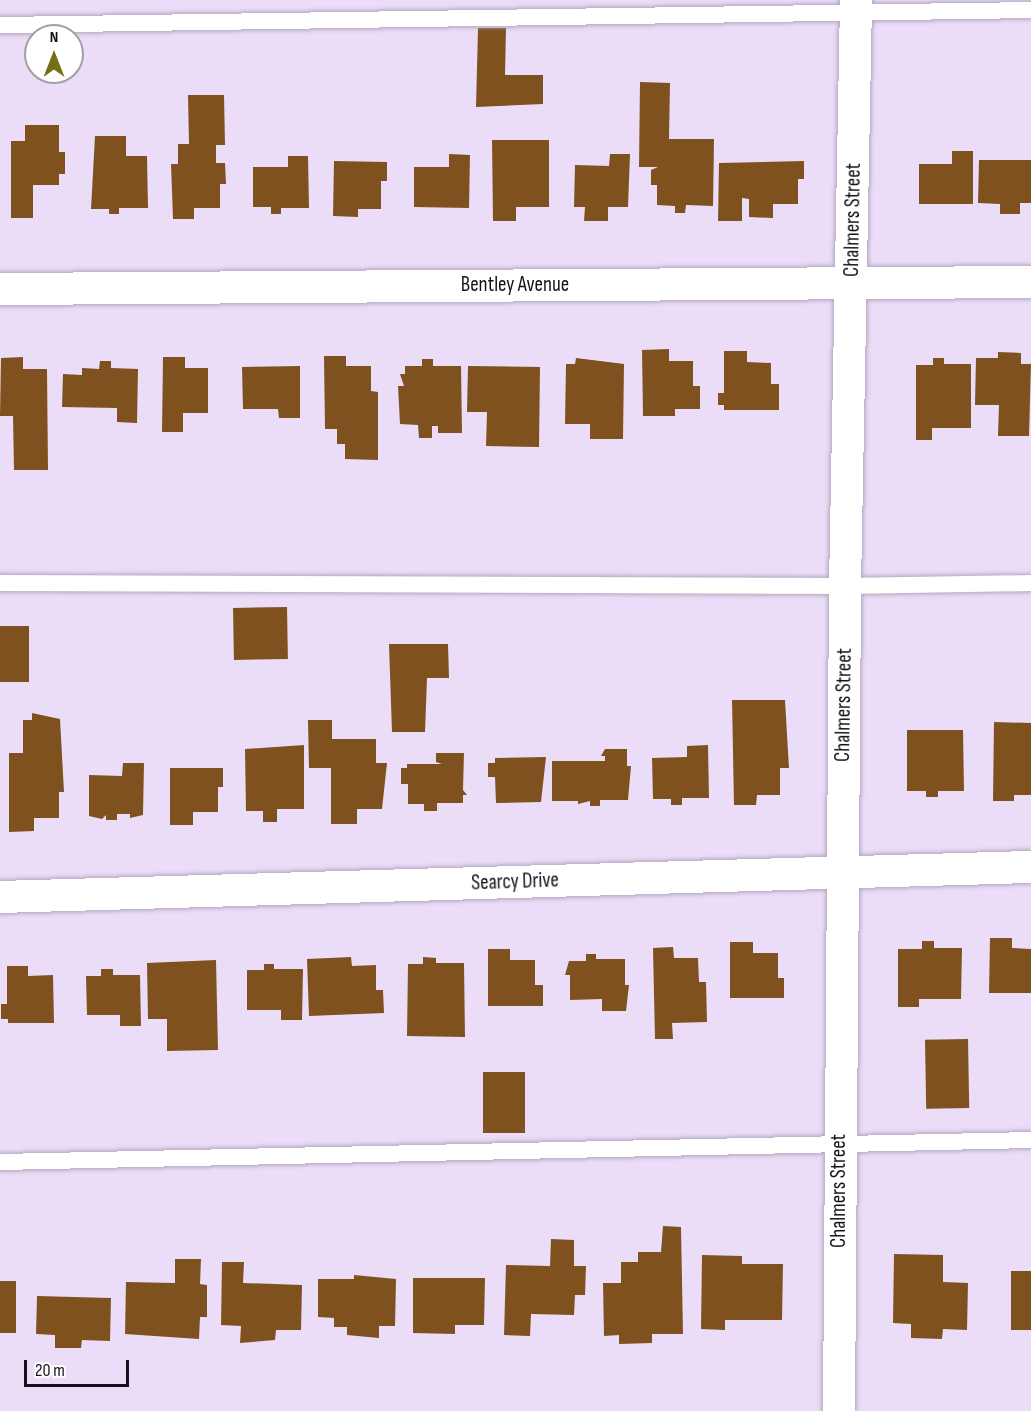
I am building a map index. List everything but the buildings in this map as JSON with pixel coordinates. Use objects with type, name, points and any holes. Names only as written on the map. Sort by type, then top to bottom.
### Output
[{"type":"street","name":"Chalmers Street","points":[[839,1411],[839,1143],[845,586],[856,6]]},
{"type":"street","name":"Bentley Avenue","points":[[0,289],[1031,282]]},
{"type":"street","name":"Searcy Drive","points":[[0,897],[1031,867]]},
{"type":"lane","points":[[0,25],[856,6],[1031,10]]},
{"type":"lane","points":[[0,583],[845,586],[1031,582]]},
{"type":"lane","points":[[0,1162],[1031,1140]]}]
